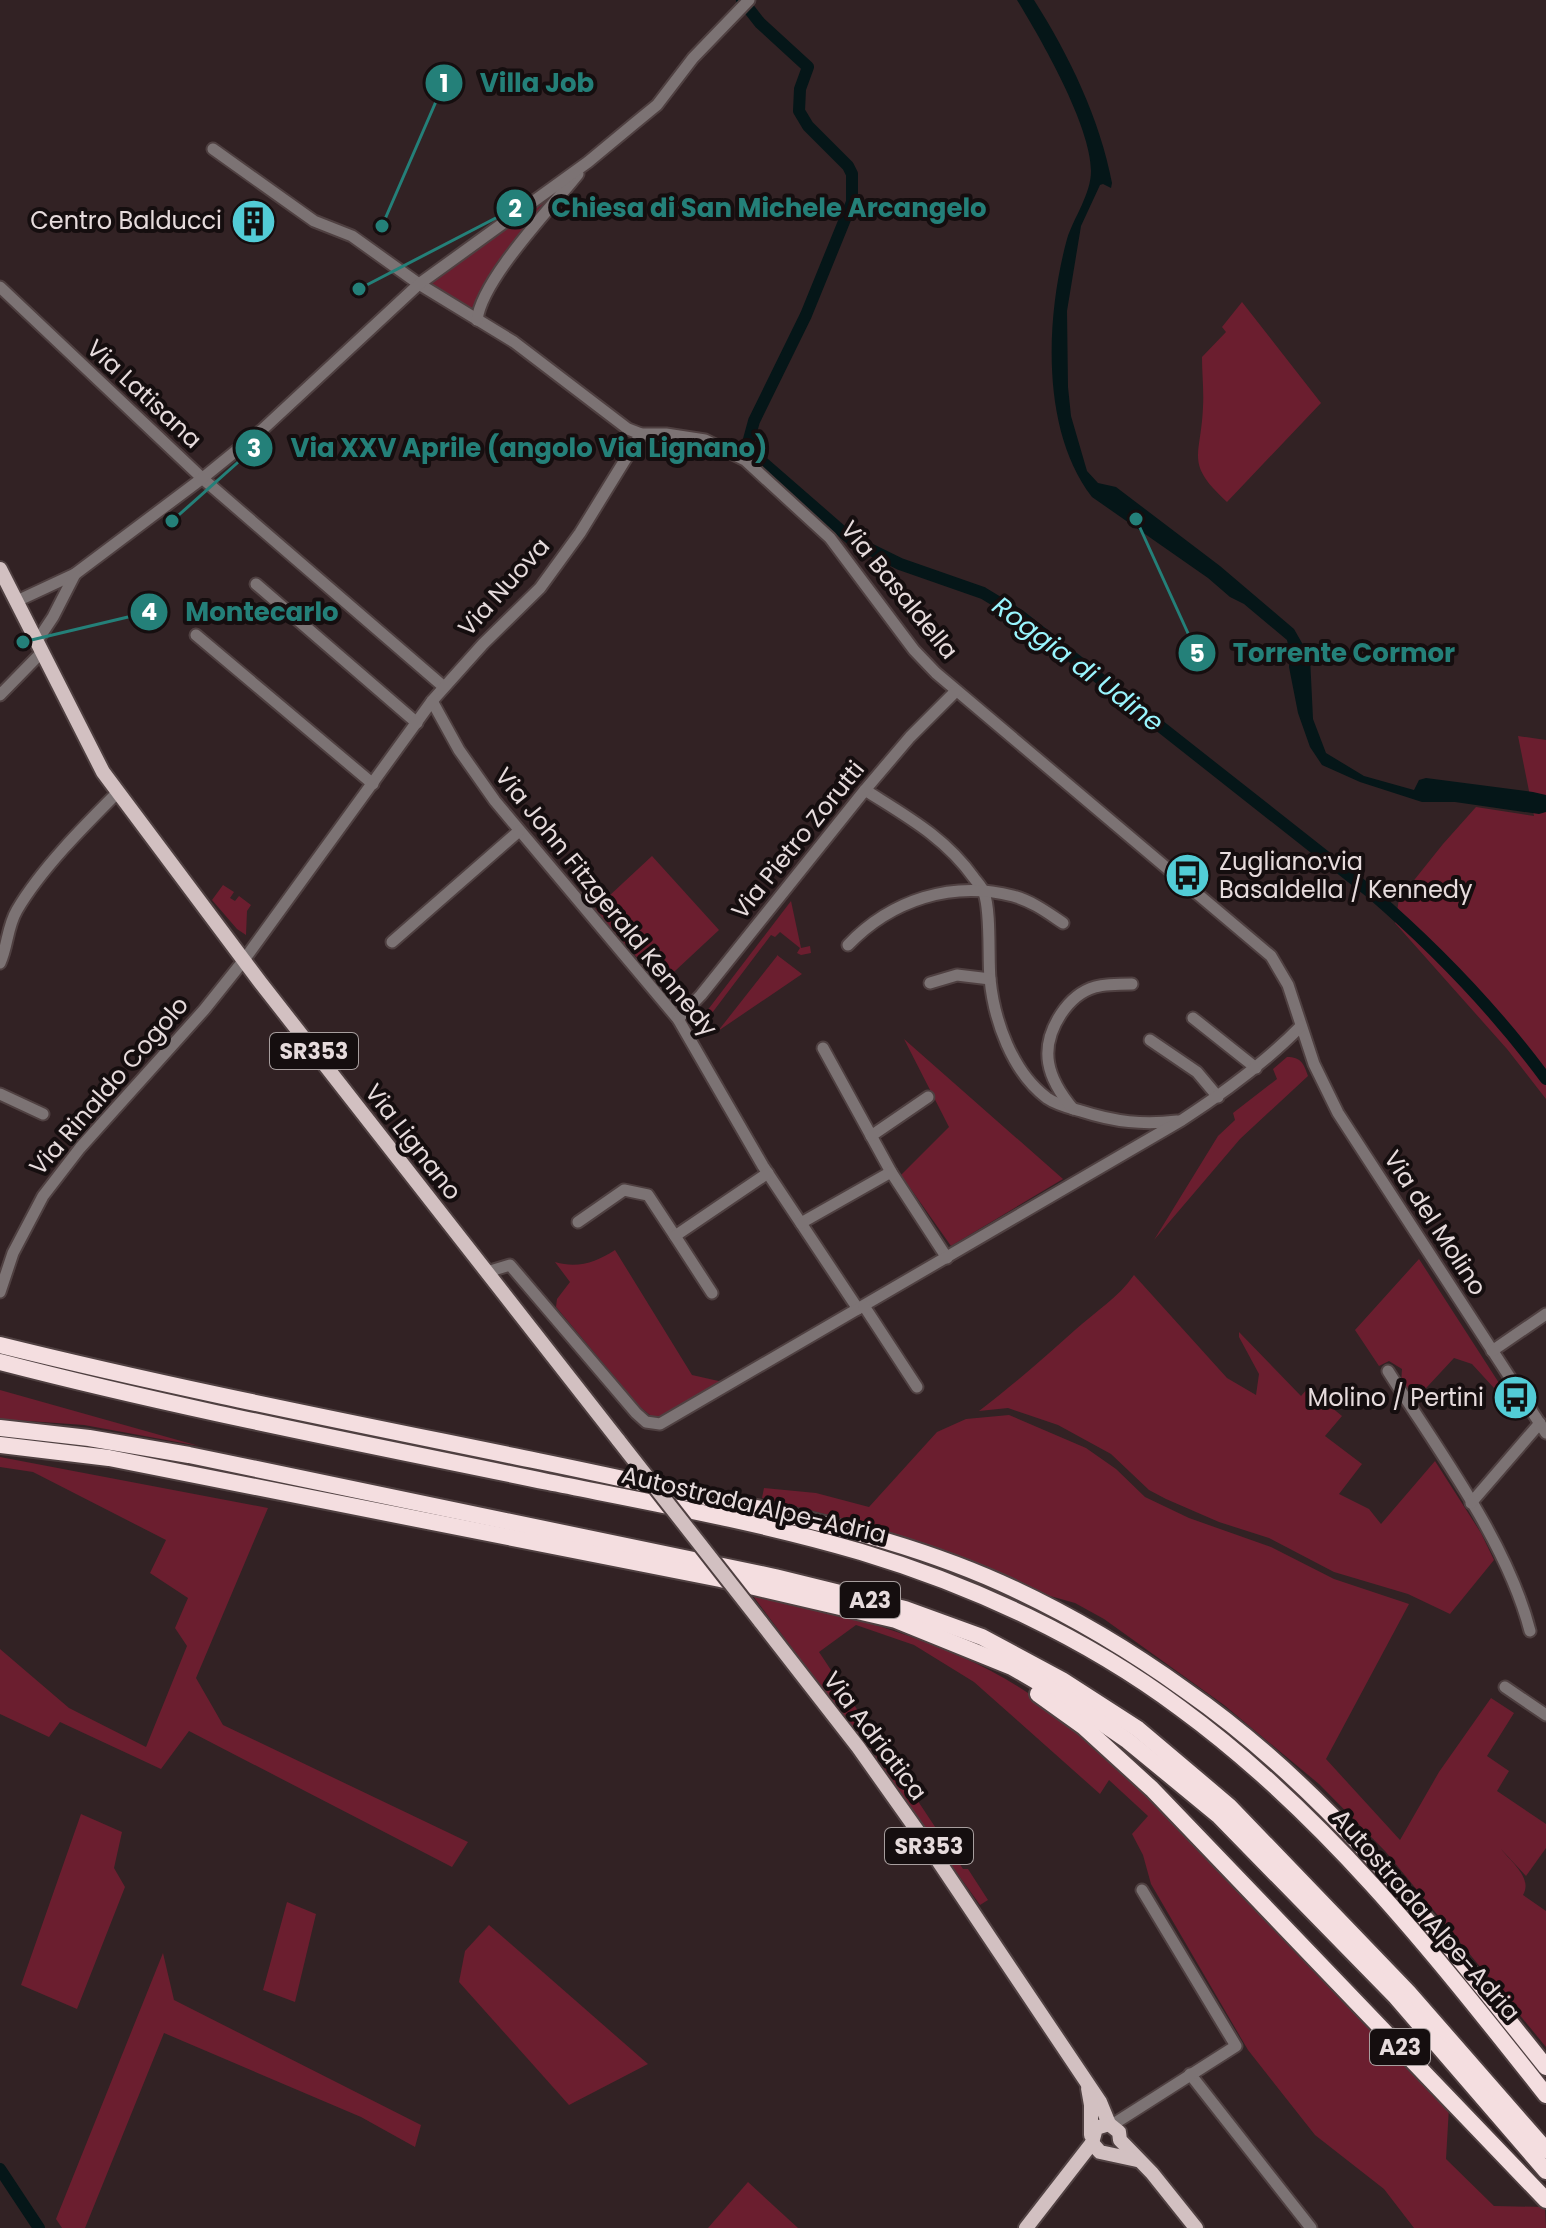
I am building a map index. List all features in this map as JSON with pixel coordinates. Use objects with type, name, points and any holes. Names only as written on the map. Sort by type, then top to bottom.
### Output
[{"type":"highway","name":"Autostrada Alpe-Adria","points":[[0,1345],[122,1375],[815,1521],[912,1550],[997,1581],[1073,1620],[1186,1690],[1272,1761],[1392,1880],[1546,2067]]},
{"type":"highway","name":"Autostrada Alpe-Adria","points":[[0,1362],[118,1393],[815,1539],[937,1578],[1029,1618],[1178,1706],[1232,1748],[1309,1817],[1380,1893],[1546,2095]]},
{"type":"highway","name":"A23","points":[[0,1428],[89,1438],[189,1455],[712,1564],[905,1609],[982,1637],[1062,1680],[1138,1729],[1229,1806],[1408,1992],[1546,2150]]},
{"type":"highway","name":"A23","points":[[0,1445],[109,1458],[720,1579],[896,1620],[1012,1667],[1070,1701],[1128,1741],[1218,1815],[1396,1997],[1546,2171]]},
{"type":"highway","name":"A23","points":[[969,1649],[1084,1727],[1152,1789],[1546,2200]]},
{"type":"main road","name":"Via Lignano","points":[[0,569],[103,772],[244,960],[760,1621]]},
{"type":"main road","name":"Via Adriatica","points":[[760,1621],[904,1811],[1085,2080],[1111,2125],[1119,2132],[1120,2140],[1196,2228]]},
{"type":"main road","name":"Via Adriatica","points":[[1085,2080],[1091,2105],[1092,2140]]},
{"type":"main road","points":[[1026,2228],[1074,2168],[1099,2125],[1111,2125]]},
{"type":"main road","points":[[1092,2140],[1096,2150],[1141,2162]]},
{"type":"main road","points":[[1074,2168],[1117,2148],[1120,2140]]},
{"type":"street","points":[[17,601],[75,574],[263,429],[419,284],[588,162],[657,105],[693,58],[747,3]]},
{"type":"street","name":"Via Basaldella","points":[[213,149],[314,221],[352,236],[419,284],[514,342],[614,420],[641,434],[705,440],[745,460],[830,538],[914,650],[956,691],[1271,956],[1288,985],[1301,1027]]},
{"type":"street","points":[[477,320],[479,307],[500,272],[588,162]]},
{"type":"street","name":"Via Latisana","points":[[0,287],[202,478],[444,687]]},
{"type":"street","name":"Via Nuova","points":[[244,960],[432,701],[540,588],[580,533],[641,434]]},
{"type":"street","points":[[0,695],[39,647],[75,574]]},
{"type":"street","points":[[256,584],[417,723]]},
{"type":"street","points":[[196,635],[373,784]]},
{"type":"street","name":"Via Pietro Zorutti","points":[[678,1019],[701,995],[865,790],[910,737],[956,691]]},
{"type":"street","name":"Via John Fitzgerald Kennedy","points":[[432,701],[459,750],[495,801],[678,1019],[768,1173],[917,1387]]},
{"type":"street","points":[[865,790],[938,837],[968,869],[985,893],[990,979],[1000,1025],[1019,1065],[1047,1098],[1074,1109],[1130,1124],[1182,1120]]},
{"type":"street","points":[[0,963],[7,947],[8,929],[18,909],[61,852],[118,792]]},
{"type":"street","points":[[392,942],[519,831]]},
{"type":"street","points":[[848,945],[876,920],[916,899],[937,893],[1013,896],[1063,923]]},
{"type":"street","name":"Via Rinaldo Cogolo","points":[[0,1292],[13,1253],[43,1196],[80,1148],[204,1010],[244,960]]},
{"type":"street","points":[[930,983],[957,975],[990,979]]},
{"type":"street","points":[[1074,1109],[1058,1091],[1050,1071],[1048,1038],[1066,1007],[1079,994],[1095,987],[1132,984]]},
{"type":"street","points":[[1193,1018],[1256,1068]]},
{"type":"street","points":[[487,1272],[510,1265],[636,1413],[653,1424],[667,1421],[1182,1120],[1256,1068],[1301,1027]]},
{"type":"street","name":"Via del Molino","points":[[1301,1027],[1314,1064],[1338,1113],[1543,1428]]},
{"type":"street","points":[[1150,1040],[1197,1072],[1218,1097]]},
{"type":"street","points":[[823,1048],[891,1172],[947,1258]]},
{"type":"street","points":[[0,1094],[43,1114]]},
{"type":"street","points":[[871,1136],[928,1097]]},
{"type":"street","points":[[801,1223],[891,1172]]},
{"type":"street","points":[[675,1236],[768,1173]]},
{"type":"street","points":[[578,1222],[624,1190],[648,1195],[712,1293]]},
{"type":"street","points":[[1492,1351],[1546,1314]]},
{"type":"street","points":[[1388,1371],[1471,1503],[1511,1575],[1530,1631]]},
{"type":"street","points":[[1471,1503],[1543,1428]]},
{"type":"street","points":[[1505,1687],[1546,1715]]},
{"type":"street","points":[[1111,2125],[1236,2046],[1142,1890]]},
{"type":"street","points":[[1190,2074],[1311,2228]]},
{"type":"shaded area","points":[[1017,0],[1034,0],[1071,65],[1100,135],[1112,183],[1111,188],[1100,185],[1081,226],[1067,311],[1071,416],[1087,471],[1098,483],[1116,487],[1220,566],[1294,629],[1310,657],[1313,719],[1326,753],[1364,776],[1414,790],[1419,780],[1426,778],[1546,795],[1546,812],[1539,814],[1455,802],[1422,802],[1360,782],[1322,765],[1310,747],[1298,713],[1287,640],[1244,604],[1092,497],[1075,470],[1063,439],[1052,372],[1052,337],[1060,269],[1067,239],[1090,180],[1089,152],[1063,83]]},
{"type":"shaded area","points":[[588,162],[500,272],[477,320],[419,284]]},
{"type":"shaded area","points":[[1242,302],[1321,403],[1227,502],[1205,477],[1198,459],[1203,401],[1202,357],[1226,332],[1222,327]]},
{"type":"shaded area","points":[[1518,736],[1546,740],[1546,1099],[1507,1049],[1395,923],[1399,899],[1476,807],[1534,816]]},
{"type":"shaded area","points":[[652,856],[719,930],[661,984],[594,910]]},
{"type":"shaded area","points":[[223,885],[234,892],[230,898],[235,901],[239,896],[251,905],[247,911],[246,935],[212,900]]},
{"type":"shaded area","points":[[791,901],[801,948],[810,946],[811,953],[797,953],[800,948],[780,932],[775,937],[771,935],[706,1021],[710,1024],[702,1033],[697,1024]]},
{"type":"shaded area","points":[[777,956],[802,974],[718,1031]]},
{"type":"shaded area","points":[[904,1039],[1063,1179],[951,1246],[901,1175],[949,1127]]},
{"type":"shaded area","points":[[1287,1057],[1301,1062],[1308,1076],[1240,1139],[1154,1240],[1218,1136],[1235,1120],[1233,1113],[1277,1079],[1273,1069]]},
{"type":"shaded area","points":[[615,1250],[692,1375],[723,1382],[662,1418],[651,1416],[639,1406],[556,1307],[557,1299],[570,1282],[555,1262],[571,1265],[586,1263]]},
{"type":"shaded area","points":[[1419,1259],[1499,1383],[1494,1388],[1472,1364],[1454,1358],[1414,1401],[1401,1384],[1402,1369],[1389,1361],[1379,1366],[1355,1330]]},
{"type":"shaded area","points":[[1134,1275],[1227,1378],[1256,1395],[1259,1374],[1239,1332],[1301,1396],[1308,1388],[1342,1416],[1325,1436],[1362,1464],[1339,1494],[1369,1509],[1381,1524],[1435,1461],[1481,1533],[1494,1560],[1450,1614],[1408,1594],[1334,1572],[1269,1538],[1219,1522],[1166,1499],[1149,1490],[1111,1454],[1058,1425],[1008,1408],[979,1411],[1114,1298]]},
{"type":"shaded area","points":[[0,1390],[199,1446],[84,1425],[0,1419]]},
{"type":"shaded area","points":[[1009,1415],[1086,1448],[1116,1469],[1145,1497],[1189,1518],[1271,1547],[1334,1579],[1409,1604],[1326,1759],[1400,1840],[1439,1772],[1491,1698],[1514,1713],[1487,1756],[1509,1771],[1497,1791],[1546,1824],[1546,1848],[1526,1876],[1501,1849],[1523,1876],[1523,1895],[1546,1911],[1546,2047],[1385,1851],[1319,1784],[1224,1705],[1104,1619],[1075,1603],[1043,1594],[946,1551],[868,1525],[762,1498],[764,1488],[816,1493],[869,1507],[937,1432],[966,1419]]},
{"type":"shaded area","points":[[0,1457],[268,1508],[196,1678],[223,1725],[468,1842],[452,1867],[189,1731],[161,1769],[60,1722],[49,1737],[0,1714],[0,1649],[69,1708],[146,1747],[187,1646],[175,1628],[188,1598],[150,1573],[166,1540],[33,1472],[0,1467]]},
{"type":"shaded area","points":[[750,1592],[873,1624],[962,1657],[1026,1692],[1091,1740],[1151,1796],[1449,2107],[1446,2159],[1494,2206],[1545,2207],[1546,2228],[1414,2228],[1384,2189],[1315,2135],[1248,2050],[1151,1884],[1143,1855],[1132,1834],[1148,1816],[1109,1780],[1100,1794],[974,1682],[914,1645],[856,1625],[819,1652],[963,1869],[968,1869],[988,1900],[980,1905]]},
{"type":"shaded area","points":[[81,1814],[122,1832],[114,1868],[125,1887],[77,2009],[21,1985]]},
{"type":"shaded area","points":[[287,1902],[316,1914],[295,2002],[263,1990]]},
{"type":"shaded area","points":[[489,1925],[648,2064],[569,2105],[459,1982],[465,1951]]},
{"type":"shaded area","points":[[163,1953],[174,2000],[421,2125],[415,2147],[361,2117],[164,2033],[85,2228],[62,2228],[56,2219]]},
{"type":"shaded area","points":[[748,2182],[798,2228],[708,2228]]},
{"type":"waterway","name":"Roggia di Udine","points":[[742,0],[760,23],[808,67],[800,89],[799,111],[808,126],[848,166],[852,174],[852,202],[806,315],[754,421],[748,443],[751,452],[853,541],[900,564],[983,593],[1019,615],[1369,891],[1463,980],[1546,1079]]},
{"type":"waterway","points":[[0,2169],[39,2228]]},
{"type":"place","name":"Centro Balducci","points":[[253,221]]},
{"type":"place","name":"Villa Job","points":[[382,226]]},
{"type":"place","name":"Chiesa di San Michele Arcangelo","points":[[359,289]]},
{"type":"place","name":"Torrente Cormor","points":[[1136,519]]},
{"type":"place","name":"Via XXV Aprile (angolo Via Lignano)","points":[[172,521]]},
{"type":"place","name":"Montecarlo","points":[[23,642]]},
{"type":"place","name":"Zugliano:via Basaldella / Kennedy","points":[[1188,876]]},
{"type":"place","name":"Molino / Pertini","points":[[1515,1398]]}]
